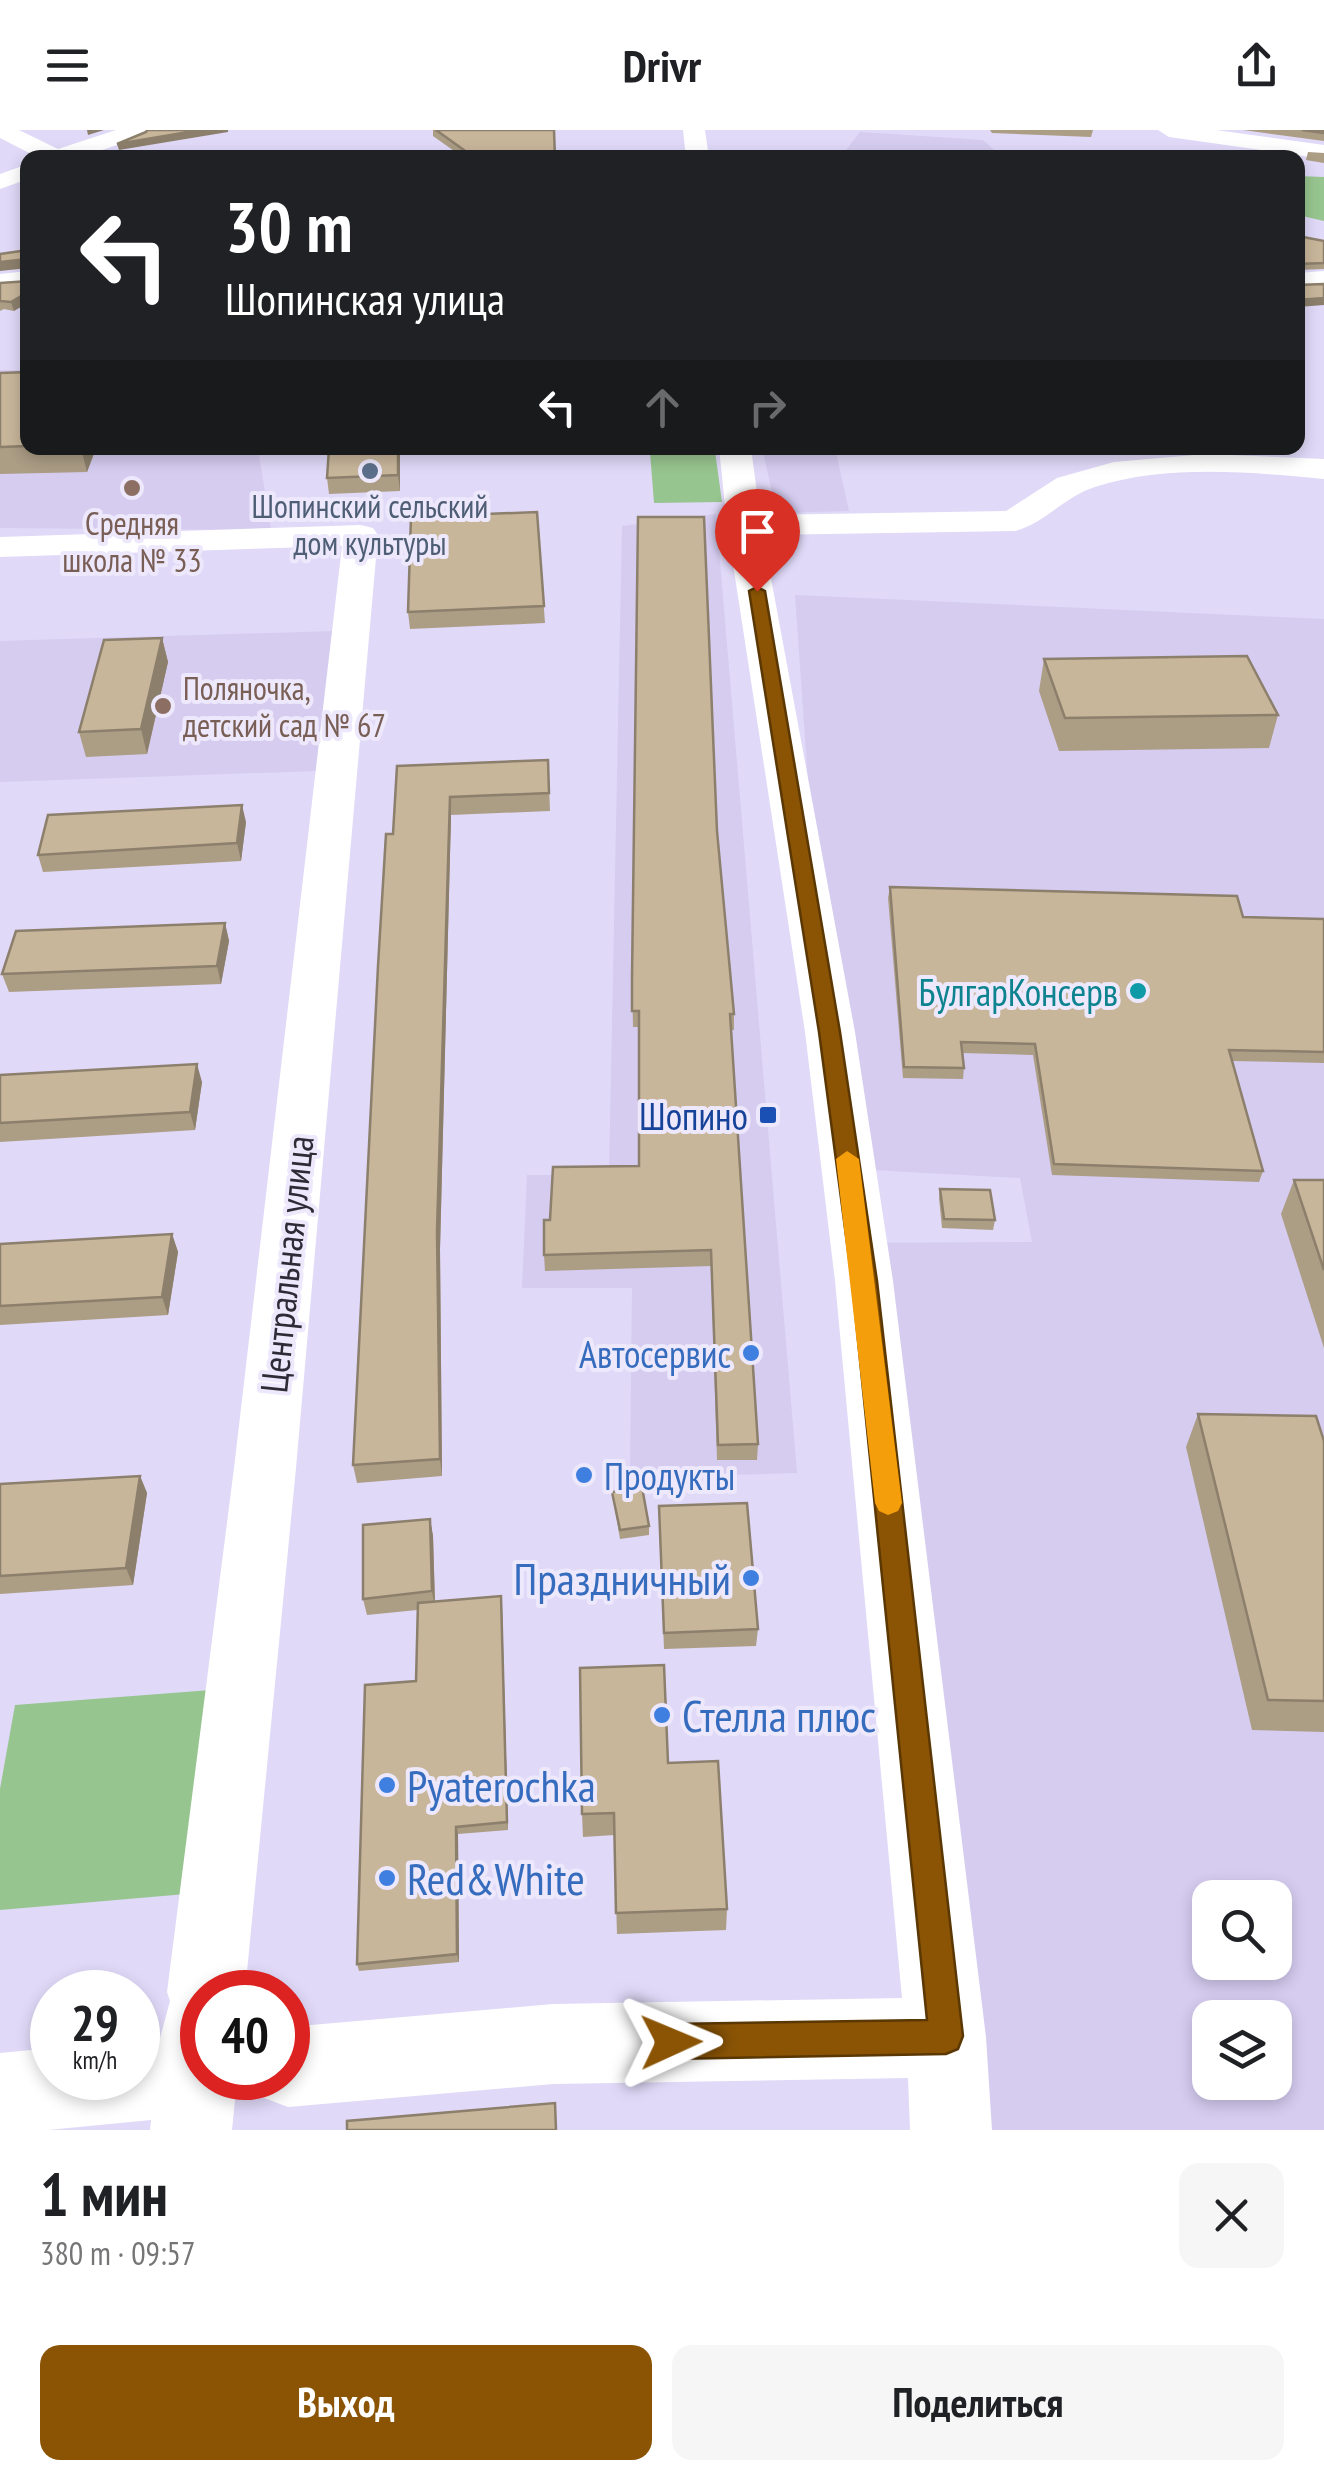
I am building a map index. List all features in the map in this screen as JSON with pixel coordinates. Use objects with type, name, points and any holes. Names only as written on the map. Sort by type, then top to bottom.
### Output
[{"type":"street","points":[[2,130],[42,150]]},
{"type":"street","points":[[77,150],[138,130]]},
{"type":"street","points":[[1170,130],[1324,152]]},
{"type":"street","points":[[737,455],[744,525],[776,690],[864,1281],[946,2036],[951,2130]]},
{"type":"street","points":[[744,525],[1015,521],[1040,499],[1089,478],[1154,468],[1324,469]]},
{"type":"street","name":"Центральная улица","points":[[0,547],[361,534],[208,1970]]},
{"type":"street","points":[[310,2065],[553,2044],[946,2036]]},
{"type":"street","points":[[0,2094],[180,2077]]},
{"type":"shaded area","points":[[860,132],[983,140],[994,150],[846,150]]},
{"type":"shaded area","name":"Средняя школа № 33","points":[[0,370],[20,370],[20,455],[259,455],[271,530],[0,528]]},
{"type":"shaded area","points":[[764,455],[837,455],[849,511],[777,513]]},
{"type":"shaded area","points":[[716,514],[797,1473],[630,1478],[632,1288],[522,1288],[527,1175],[609,1175],[622,526]]},
{"type":"shaded area","points":[[795,595],[1324,619],[1324,2130],[960,2130],[844,1243],[1032,1242],[1020,1178],[835,1168]]},
{"type":"shaded area","name":"Поляночка, детский сад № 67","points":[[335,631],[316,771],[0,782],[0,641]]},
{"type":"green space","points":[[1305,176],[1324,177],[1324,221],[1305,217]]},
{"type":"green space","points":[[650,455],[716,455],[722,502],[654,503]]},
{"type":"green space","points":[[211,1690],[186,1894],[0,1910],[0,1789],[15,1705]]},
{"type":"building","points":[[147,130],[200,130],[117,144]]},
{"type":"building","points":[[436,130],[554,130],[555,150],[464,150]]},
{"type":"building","points":[[1305,237],[1324,241],[1324,263],[1305,264]]},
{"type":"building","points":[[20,251],[20,260],[0,262],[0,254]]},
{"type":"building","points":[[20,282],[20,297],[11,302],[0,301],[0,283]]},
{"type":"building","points":[[1324,284],[1324,298],[1305,299],[1305,285]]},
{"type":"building","points":[[20,372],[20,446],[0,447],[0,373]]},
{"type":"building","points":[[329,455],[398,455],[398,475],[327,478]]},
{"type":"building","points":[[537,512],[544,606],[408,612],[411,517]]},
{"type":"building","points":[[638,517],[704,517],[717,831],[734,1014],[730,1014],[758,1444],[718,1445],[711,1250],[544,1255],[544,1220],[550,1220],[553,1167],[639,1166],[639,1011],[632,1011]]},
{"type":"building","points":[[162,638],[141,729],[79,732],[104,640]]},
{"type":"building","points":[[1247,656],[1278,715],[1065,718],[1044,659]]},
{"type":"building","points":[[548,760],[549,793],[450,797],[437,1231],[440,1459],[353,1465],[386,834],[393,834],[397,766]]},
{"type":"building","points":[[242,805],[237,843],[38,855],[48,815]]},
{"type":"building","name":"БулгарКонсерв","points":[[890,887],[1237,896],[1243,917],[1324,919],[1324,1052],[1229,1050],[1263,1171],[1054,1164],[1035,1044],[961,1042],[964,1068],[904,1067]]},
{"type":"building","points":[[225,923],[217,966],[2,974],[16,931]]},
{"type":"building","points":[[197,1064],[190,1112],[0,1123],[0,1075]]},
{"type":"building","points":[[1294,1180],[1324,1180],[1324,1270]]},
{"type":"building","points":[[940,1189],[990,1190],[995,1220],[944,1219]]},
{"type":"building","points":[[172,1234],[162,1297],[0,1306],[0,1244]]},
{"type":"building","points":[[1198,1414],[1316,1416],[1324,1441],[1324,1701],[1268,1700]]},
{"type":"building","points":[[140,1476],[126,1568],[0,1576],[0,1484]]},
{"type":"building","points":[[642,1487],[649,1526],[620,1530],[612,1492]]},
{"type":"building","points":[[747,1503],[758,1629],[664,1633],[659,1506]]},
{"type":"building","points":[[430,1519],[432,1591],[363,1599],[363,1525]]},
{"type":"building","points":[[501,1596],[507,1822],[456,1827],[457,1954],[357,1964],[365,1685],[416,1681],[418,1603]]},
{"type":"building","points":[[664,1665],[668,1763],[718,1761],[727,1909],[616,1913],[614,1813],[582,1814],[580,1668]]},
{"type":"building","points":[[555,2103],[556,2130],[347,2130],[347,2121]]},
{"type":"slow traffic","points":[[847,1159],[888,1503]]},
{"type":"place","name":"Шопинский сельский дом культуры","points":[[370,471]]},
{"type":"place","name":"Средняя школа № 33","points":[[132,488]]},
{"type":"place","name":"Поляночка, детский сад № 67","points":[[163,706]]},
{"type":"place","name":"БулгарКонсерв","points":[[1138,991]]},
{"type":"place","name":"Шопино","points":[[768,1115]]},
{"type":"place","name":"Автосервис","points":[[751,1353]]},
{"type":"place","name":"Продукты","points":[[584,1475]]},
{"type":"place","name":"Праздничный","points":[[751,1578]]},
{"type":"place","name":"Стелла плюс","points":[[662,1715]]},
{"type":"place","name":"Pyaterochka","points":[[387,1785]]},
{"type":"place","name":"Red&White","points":[[387,1878]]},
{"type":"route","points":[[671,2042],[946,2036],[864,1281],[830,1032],[757,591]]}]
